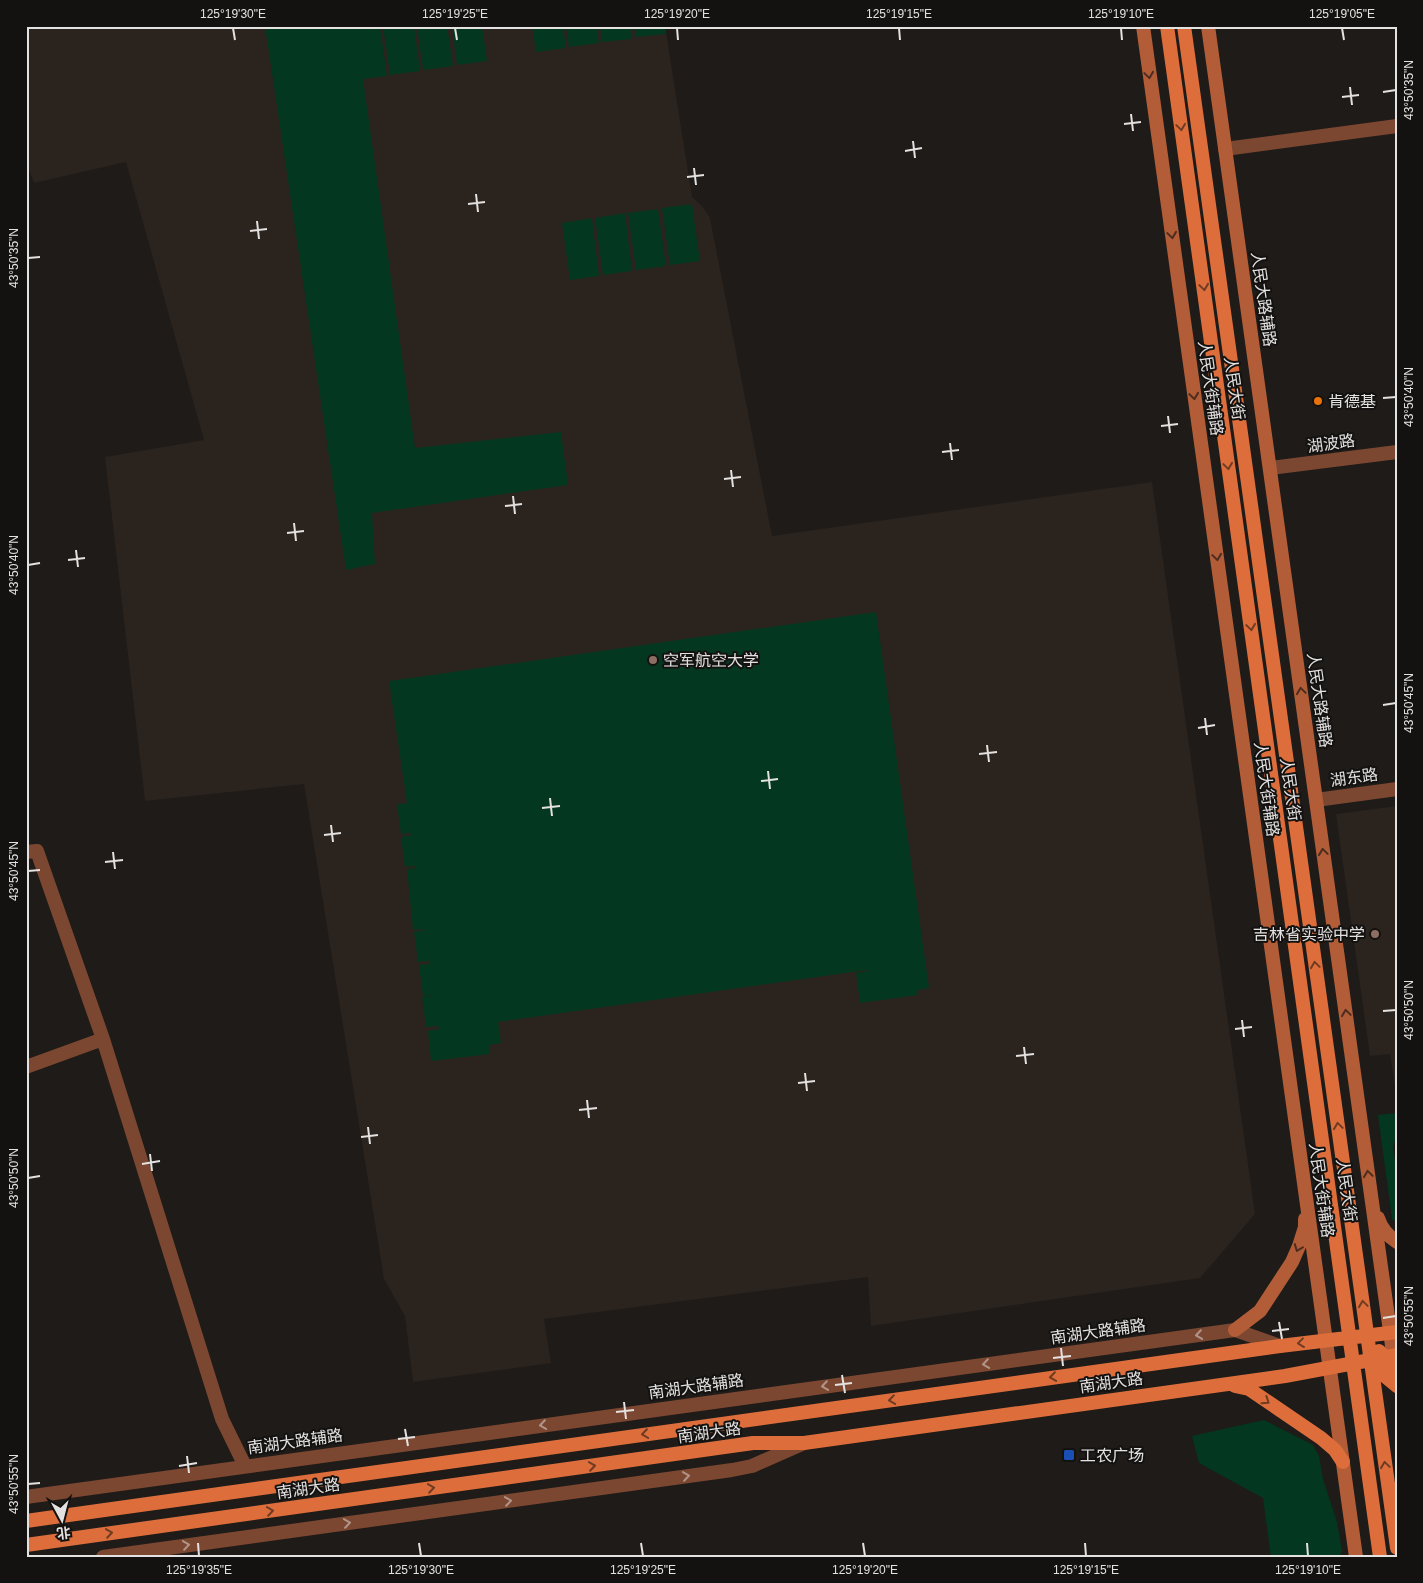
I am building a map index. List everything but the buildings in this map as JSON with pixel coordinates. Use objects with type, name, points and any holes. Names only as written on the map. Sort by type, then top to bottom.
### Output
[{"type":"main road","name":"人民大街辅路","points":[[1143,26],[1356,1557]]},
{"type":"main road","name":"人民大街","points":[[1167,26],[1350,1338]]},
{"type":"main road","name":"人民大街","points":[[1184,26],[1367,1336],[1376,1359],[1397,1548]]},
{"type":"main road","name":"人民大路辅路","points":[[1208,26],[1372,1197],[1395,1331],[1376,1359]]},
{"type":"main road","points":[[1372,1197],[1380,1223],[1388,1235],[1397,1242]]},
{"type":"main road","points":[[1235,1330],[1260,1311],[1292,1262],[1305,1227],[1306,1201]]},
{"type":"main road","name":"南湖大路","points":[[26,1521],[1395,1331]]},
{"type":"main road","points":[[1350,1338],[1396,1373]]},
{"type":"main road","points":[[1376,1359],[1397,1386]]},
{"type":"main road","name":"人民大街","points":[[1376,1359],[1380,1557]]},
{"type":"main road","name":"南湖大路","points":[[26,1545],[753,1443],[804,1443],[1284,1376],[1376,1359]]},
{"type":"main road","points":[[1222,1384],[1250,1389],[1321,1438],[1335,1450],[1343,1462]]},
{"type":"street","points":[[1226,150],[1397,126]]},
{"type":"street","name":"湖波路","points":[[1270,468],[1397,452]]},
{"type":"street","name":"湖东路","points":[[1316,800],[1397,789]]},
{"type":"street","points":[[26,852],[37,851],[103,1039],[222,1419],[246,1466]]},
{"type":"street","points":[[26,1067],[103,1039]]},
{"type":"street","name":"南湖大路辅路","points":[[26,1497],[1235,1330],[1280,1346]]},
{"type":"street","points":[[103,1557],[732,1470],[752,1466],[804,1443]]},
{"type":"shaded area","name":"空军航空大学","points":[[26,26],[665,26],[692,197],[703,207],[710,218],[772,536],[1152,482],[1255,1214],[1200,1278],[871,1326],[868,1277],[544,1319],[551,1363],[413,1382],[405,1316],[384,1279],[304,784],[145,801],[105,457],[204,440],[126,162],[34,183],[26,162]]},
{"type":"shaded area","name":"吉林省实验中学","points":[[1397,806],[1397,1099],[1390,1054],[1370,1056],[1336,814]]},
{"type":"green space","points":[[265,26],[380,26],[387,76],[363,79],[415,448],[561,432],[568,485],[372,513],[375,564],[346,570]]},
{"type":"green space","points":[[383,26],[414,26],[420,71],[390,75]]},
{"type":"green space","points":[[417,26],[447,26],[453,66],[423,70]]},
{"type":"green space","points":[[452,26],[482,26],[487,61],[457,65]]},
{"type":"green space","points":[[532,26],[563,26],[566,48],[536,52]]},
{"type":"green space","points":[[566,26],[596,26],[599,43],[569,47]]},
{"type":"green space","points":[[600,26],[630,26],[632,39],[602,42]]},
{"type":"green space","points":[[634,26],[665,26],[666,34],[636,37]]},
{"type":"green space","points":[[692,204],[700,261],[670,265],[662,208]]},
{"type":"green space","points":[[658,209],[666,266],[636,270],[628,213]]},
{"type":"green space","points":[[625,213],[632,271],[603,275],[595,218]]},
{"type":"green space","points":[[592,218],[599,276],[570,280],[562,223]]},
{"type":"green space","points":[[876,612],[929,988],[918,990],[918,995],[860,1003],[856,973],[867,970],[498,1022],[501,1043],[489,1045],[490,1054],[431,1061],[428,1031],[439,1029],[438,1026],[426,1027],[422,997],[434,995],[423,996],[419,965],[429,964],[429,961],[418,962],[414,932],[424,929],[413,930],[407,869],[416,868],[415,866],[405,867],[401,837],[411,835],[411,833],[401,834],[397,804],[407,803],[389,681]]},
{"type":"green space","points":[[1397,1113],[1397,1134],[1393,1147],[1397,1175],[1397,1222],[1392,1219],[1378,1115]]},
{"type":"green space","points":[[1264,1420],[1313,1445],[1319,1456],[1323,1479],[1337,1522],[1342,1551],[1339,1557],[1271,1557],[1263,1498],[1199,1463],[1192,1436]]},
{"type":"place","name":"肯德基","points":[[1318,401]]},
{"type":"place","name":"空军航空大学","points":[[653,660]]},
{"type":"place","name":"吉林省实验中学","points":[[1375,934]]},
{"type":"place","name":"工农广场","points":[[1069,1455]]}]
